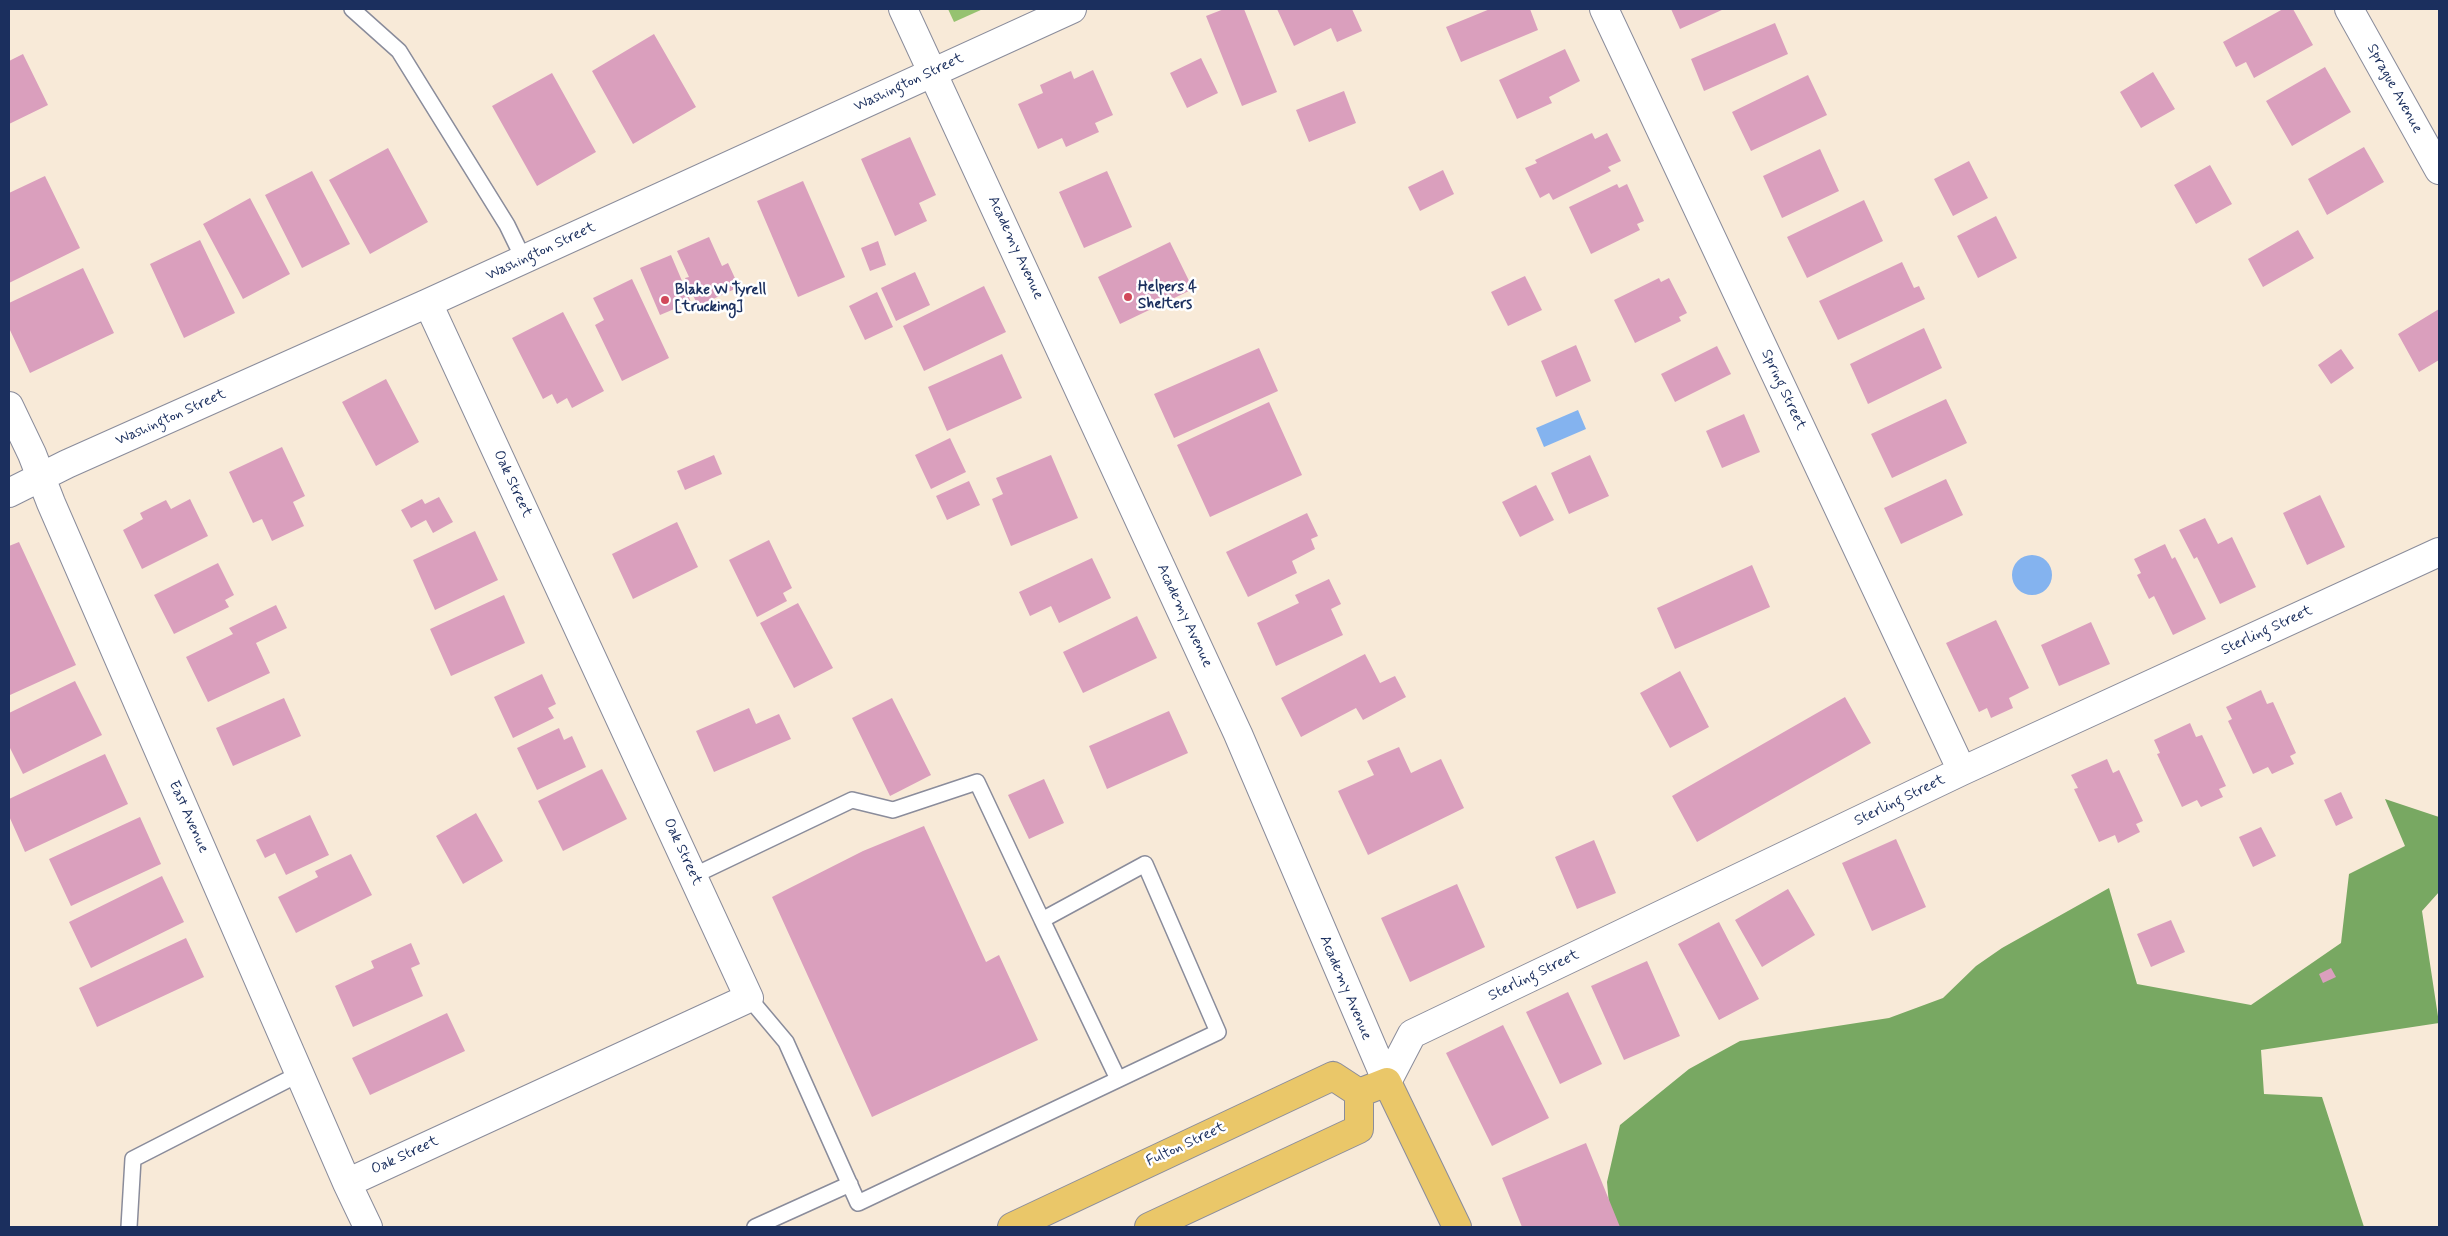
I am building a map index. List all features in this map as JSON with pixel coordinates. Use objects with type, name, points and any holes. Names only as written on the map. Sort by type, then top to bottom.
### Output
[{"type":"main road","name":"Fulton Street","points":[[1012,1227],[1333,1076],[1359,1093]]},
{"type":"main road","points":[[1149,1227],[1359,1129],[1359,1093],[1387,1082]]},
{"type":"main road","name":"Academy Avenue","points":[[1387,1082],[1456,1227]]},
{"type":"street","name":"Academy Avenue","points":[[903,9],[1238,734],[1387,1082]]},
{"type":"street","name":"Washington Street","points":[[9,493],[428,304],[1072,9]]},
{"type":"street","name":"Spring Street","points":[[1604,9],[1962,771]]},
{"type":"street","name":"Sprague Avenue","points":[[2349,9],[2439,170]]},
{"type":"street","name":"Oak Street","points":[[346,1183],[749,998],[428,304]]},
{"type":"street","name":"East Avenue","points":[[9,406],[32,454],[40,478],[346,1183],[368,1227]]},
{"type":"street","name":"Sterling Street","points":[[1387,1082],[1412,1034],[1962,771],[2439,552]]},
{"type":"lane","points":[[352,9],[399,51],[507,225],[524,260]]},
{"type":"lane","points":[[693,876],[852,800],[893,810],[977,782],[1118,1079]]},
{"type":"lane","points":[[749,998],[786,1042],[858,1203],[1218,1032],[1145,864],[1042,920]]},
{"type":"lane","points":[[129,1227],[133,1159],[299,1074]]},
{"type":"lane","points":[[755,1227],[850,1184]]},
{"type":"green space","points":[[948,9],[983,9],[954,22]]},
{"type":"green space","points":[[2385,799],[2439,817],[2439,892],[2422,911],[2439,1023],[2261,1050],[2264,1094],[2322,1097],[2364,1227],[1611,1227],[1607,1182],[1620,1125],[1689,1069],[1740,1041],[1889,1018],[1943,998],[1976,966],[2002,948],[2109,888],[2137,984],[2251,1005],[2341,943],[2349,874],[2405,846]]},
{"type":"water","points":[[1578,410],[1586,429],[1544,447],[1536,428]]},
{"type":"water","points":[[2036,555],[2043,558],[2049,564],[2052,575],[2051,583],[2043,592],[2036,595],[2028,595],[2021,592],[2013,583],[2012,571],[2015,564],[2024,556]]},
{"type":"building","points":[[1224,9],[1244,9],[1277,92],[1242,106],[1206,16]]},
{"type":"building","points":[[1277,9],[1352,9],[1362,31],[1337,42],[1331,28],[1294,46]]},
{"type":"building","points":[[1490,9],[1530,9],[1538,30],[1461,62],[1446,27]]},
{"type":"building","points":[[1671,9],[1724,9],[1680,29]]},
{"type":"building","points":[[2283,9],[2293,9],[2313,45],[2254,78],[2246,62],[2236,67],[2223,42]]},
{"type":"building","points":[[1775,23],[1788,54],[1704,91],[1691,59]]},
{"type":"building","points":[[654,34],[696,107],[633,144],[592,71]]},
{"type":"building","points":[[1565,49],[1580,81],[1549,97],[1552,103],[1517,119],[1499,80]]},
{"type":"building","points":[[23,54],[48,105],[9,124],[9,61]]},
{"type":"building","points":[[1201,58],[1218,93],[1187,108],[1170,73]]},
{"type":"building","points":[[2325,67],[2351,112],[2292,146],[2266,101]]},
{"type":"building","points":[[1093,70],[1113,115],[1095,123],[1099,132],[1066,147],[1062,138],[1038,149],[1018,104],[1043,93],[1040,85],[1071,71],[1074,79]]},
{"type":"building","points":[[2153,72],[2175,109],[2141,128],[2120,92]]},
{"type":"building","points":[[552,73],[596,152],[537,186],[492,106]]},
{"type":"building","points":[[1808,75],[1827,115],[1751,151],[1732,112]]},
{"type":"building","points":[[1344,91],[1356,123],[1309,142],[1296,110]]},
{"type":"building","points":[[1592,133],[1595,139],[1607,133],[1621,161],[1608,167],[1611,171],[1553,200],[1549,193],[1540,198],[1525,168],[1537,163],[1535,160]]},
{"type":"building","points":[[910,137],[936,195],[919,203],[927,221],[895,236],[861,159]]},
{"type":"building","points":[[2364,147],[2384,182],[2327,215],[2308,179]]},
{"type":"building","points":[[388,148],[428,222],[370,254],[329,180]]},
{"type":"building","points":[[1820,149],[1839,191],[1782,218],[1763,176]]},
{"type":"building","points":[[1969,161],[1988,198],[1953,216],[1934,179]]},
{"type":"building","points":[[2210,165],[2232,204],[2196,224],[2174,185]]},
{"type":"building","points":[[1443,170],[1454,194],[1420,211],[1408,187]]},
{"type":"building","points":[[312,171],[350,244],[302,268],[265,195]]},
{"type":"building","points":[[1107,171],[1132,227],[1084,248],[1059,192]]},
{"type":"building","points":[[45,176],[80,248],[9,283],[9,193]]},
{"type":"building","points":[[803,181],[845,277],[798,297],[757,201]]},
{"type":"building","points":[[1617,184],[1619,188],[1627,184],[1644,221],[1637,224],[1640,230],[1591,254],[1569,207]]},
{"type":"building","points":[[250,198],[290,274],[243,299],[203,224]]},
{"type":"building","points":[[1864,200],[1883,241],[1807,278],[1787,237]]},
{"type":"building","points":[[1996,216],[2017,258],[1978,278],[1957,236]]},
{"type":"building","points":[[2298,230],[2314,258],[2263,287],[2248,259]]},
{"type":"building","points":[[709,237],[722,266],[728,263],[739,287],[698,306],[685,278],[689,277],[677,251]]},
{"type":"building","points":[[200,240],[235,313],[184,338],[150,264]]},
{"type":"building","points":[[878,241],[886,265],[870,271],[861,248]]},
{"type":"building","points":[[1170,242],[1193,289],[1120,324],[1098,277]]},
{"type":"building","points":[[671,255],[691,302],[660,315],[640,268]]},
{"type":"building","points":[[1902,262],[1914,288],[1919,286],[1925,299],[1838,340],[1819,301]]},
{"type":"building","points":[[83,268],[114,333],[30,373],[9,328],[9,303]]},
{"type":"building","points":[[915,272],[930,305],[896,321],[881,288]]},
{"type":"building","points":[[1525,276],[1542,310],[1508,326],[1491,292]]},
{"type":"building","points":[[1659,278],[1661,282],[1669,278],[1687,313],[1679,317],[1681,321],[1635,343],[1614,300]]},
{"type":"building","points":[[632,279],[669,358],[622,381],[595,325],[604,320],[593,298]]},
{"type":"building","points":[[984,286],[1006,332],[924,371],[903,326]]},
{"type":"building","points":[[877,292],[893,327],[865,340],[849,306]]},
{"type":"building","points":[[2439,309],[2439,360],[2419,372],[2398,334]]},
{"type":"building","points":[[563,312],[604,391],[572,408],[567,398],[557,404],[552,394],[543,399],[512,338]]},
{"type":"building","points":[[1924,328],[1942,368],[1868,404],[1850,364]]},
{"type":"building","points":[[1576,345],[1591,381],[1556,397],[1541,361]]},
{"type":"building","points":[[1717,346],[1731,374],[1675,402],[1661,374]]},
{"type":"building","points":[[1259,348],[1278,391],[1174,438],[1154,394]]},
{"type":"building","points":[[2341,349],[2354,368],[2331,384],[2318,365]]},
{"type":"building","points":[[1002,354],[1022,398],[947,431],[928,387]]},
{"type":"building","points":[[386,379],[419,442],[376,466],[342,402]]},
{"type":"building","points":[[1946,399],[1967,443],[1892,478],[1871,434]]},
{"type":"building","points":[[1269,402],[1302,475],[1210,517],[1177,445]]},
{"type":"building","points":[[1744,414],[1760,452],[1722,468],[1706,431]]},
{"type":"building","points":[[950,438],[966,472],[931,489],[915,455]]},
{"type":"building","points":[[282,447],[305,496],[293,502],[304,526],[272,541],[262,519],[253,523],[229,472]]},
{"type":"building","points":[[714,455],[722,474],[685,490],[677,471]]},
{"type":"building","points":[[1051,455],[1078,518],[1011,546],[992,499],[1003,494],[996,478]]},
{"type":"building","points":[[1590,455],[1609,496],[1569,514],[1551,473]]},
{"type":"building","points":[[1946,479],[1963,515],[1901,544],[1884,508]]},
{"type":"building","points":[[969,481],[980,505],[947,520],[936,496]]},
{"type":"building","points":[[1536,485],[1554,520],[1520,537],[1502,502]]},
{"type":"building","points":[[2320,495],[2345,547],[2307,565],[2283,513]]},
{"type":"building","points":[[439,497],[453,522],[433,533],[426,520],[411,528],[401,510],[422,499],[425,504]]},
{"type":"building","points":[[190,499],[208,536],[142,569],[123,530],[143,519],[140,513],[166,500],[171,509]]},
{"type":"building","points":[[1307,513],[1318,536],[1311,539],[1315,549],[1292,561],[1297,573],[1248,597],[1226,552]]},
{"type":"building","points":[[2205,518],[2218,544],[2232,537],[2256,587],[2220,604],[2197,557],[2194,559],[2179,530]]},
{"type":"building","points":[[677,522],[698,567],[633,599],[612,554]]},
{"type":"building","points":[[475,531],[498,580],[435,610],[413,560]]},
{"type":"building","points":[[769,540],[792,588],[783,593],[787,601],[757,617],[729,560]]},
{"type":"building","points":[[19,542],[76,665],[10,695],[9,546]]},
{"type":"building","points":[[2165,544],[2172,559],[2175,557],[2206,619],[2173,635],[2154,596],[2149,599],[2137,575],[2141,573],[2134,559]]},
{"type":"building","points":[[1092,558],[1111,598],[1059,623],[1051,606],[1030,616],[1019,592]]},
{"type":"building","points":[[218,563],[234,595],[225,600],[229,607],[174,634],[154,595]]},
{"type":"building","points":[[1752,565],[1770,607],[1675,649],[1657,608]]},
{"type":"building","points":[[1329,579],[1341,604],[1331,609],[1343,635],[1276,666],[1257,623],[1299,603],[1295,595]]},
{"type":"building","points":[[504,595],[525,643],[451,676],[430,629]]},
{"type":"building","points":[[798,603],[833,668],[794,688],[760,623]]},
{"type":"building","points":[[276,605],[287,628],[256,643],[270,673],[208,702],[186,657],[233,634],[229,628]]},
{"type":"building","points":[[1137,616],[1157,658],[1083,693],[1063,652]]},
{"type":"building","points":[[1996,620],[2029,688],[2009,698],[2013,708],[1991,718],[1987,708],[1979,712],[1946,643]]},
{"type":"building","points":[[2091,622],[2110,664],[2059,686],[2041,645]]},
{"type":"building","points":[[1365,654],[1380,683],[1395,676],[1406,697],[1363,720],[1356,708],[1301,737],[1281,698]]},
{"type":"building","points":[[1680,671],[1709,727],[1670,748],[1640,693]]},
{"type":"building","points":[[542,674],[556,704],[548,708],[554,718],[513,738],[494,697]]},
{"type":"building","points":[[75,681],[102,735],[23,774],[9,746],[9,713]]},
{"type":"building","points":[[2261,690],[2267,704],[2273,702],[2296,753],[2290,756],[2294,764],[2272,774],[2268,767],[2253,774],[2228,721],[2232,719],[2226,707]]},
{"type":"building","points":[[1845,697],[1871,743],[1697,842],[1672,796]]},
{"type":"building","points":[[284,698],[301,736],[233,766],[216,728]]},
{"type":"building","points":[[892,698],[931,775],[890,796],[852,718]]},
{"type":"building","points":[[749,708],[756,724],[779,714],[791,739],[714,772],[696,731]]},
{"type":"building","points":[[1169,711],[1188,753],[1107,789],[1089,746]]},
{"type":"building","points":[[2190,723],[2196,737],[2202,735],[2226,786],[2219,789],[2223,797],[2201,807],[2197,800],[2182,807],[2157,754],[2160,753],[2154,740]]},
{"type":"building","points":[[559,728],[564,740],[572,736],[586,767],[537,790],[517,748]]},
{"type":"building","points":[[1399,747],[1411,773],[1441,759],[1464,808],[1368,855],[1338,791],[1374,775],[1367,761]]},
{"type":"building","points":[[105,754],[128,804],[25,852],[9,816],[9,799]]},
{"type":"building","points":[[2107,759],[2113,773],[2119,770],[2143,821],[2136,824],[2140,832],[2118,843],[2115,835],[2099,842],[2074,789],[2078,788],[2071,775]]},
{"type":"building","points":[[602,769],[627,819],[563,851],[538,801]]},
{"type":"building","points":[[1044,779],[1064,823],[1029,839],[1008,795]]},
{"type":"building","points":[[2341,792],[2353,818],[2336,826],[2324,800]]},
{"type":"building","points":[[476,813],[503,861],[463,884],[436,836]]},
{"type":"building","points":[[310,815],[329,855],[286,875],[275,853],[265,858],[256,840]]},
{"type":"building","points":[[140,817],[161,864],[71,906],[49,859]]},
{"type":"building","points":[[924,826],[986,962],[999,955],[1038,1040],[872,1117],[772,897],[863,851]]},
{"type":"building","points":[[2261,827],[2276,856],[2253,867],[2239,837]]},
{"type":"building","points":[[1896,839],[1926,907],[1872,931],[1842,863]]},
{"type":"building","points":[[1594,840],[1616,893],[1577,909],[1555,857]]},
{"type":"building","points":[[351,854],[372,895],[296,933],[278,897],[318,877],[315,871]]},
{"type":"building","points":[[162,876],[184,922],[91,968],[69,922]]},
{"type":"building","points":[[1457,884],[1485,947],[1410,982],[1381,918]]},
{"type":"building","points":[[1788,889],[1815,935],[1762,967],[1735,920]]},
{"type":"building","points":[[2171,920],[2185,952],[2151,967],[2137,934]]},
{"type":"building","points":[[1719,922],[1759,999],[1719,1020],[1678,944]]},
{"type":"building","points":[[186,938],[204,977],[97,1027],[79,988]]},
{"type":"building","points":[[411,943],[420,964],[411,968],[423,996],[353,1027],[335,986],[374,968],[371,961]]},
{"type":"building","points":[[1647,961],[1680,1036],[1624,1060],[1591,986]]},
{"type":"building","points":[[2331,968],[2336,977],[2323,983],[2319,974]]},
{"type":"building","points":[[1568,992],[1602,1064],[1560,1084],[1526,1012]]},
{"type":"building","points":[[447,1013],[465,1051],[370,1095],[352,1058]]},
{"type":"building","points":[[1503,1025],[1549,1118],[1492,1146],[1446,1053]]},
{"type":"building","points":[[1586,1143],[1620,1227],[1522,1227],[1502,1178]]},
{"type":"place","name":"Helpers 4 Shelters","points":[[1128,297]]},
{"type":"place","name":"Blake W Tyrell [trucking]","points":[[665,300]]}]
